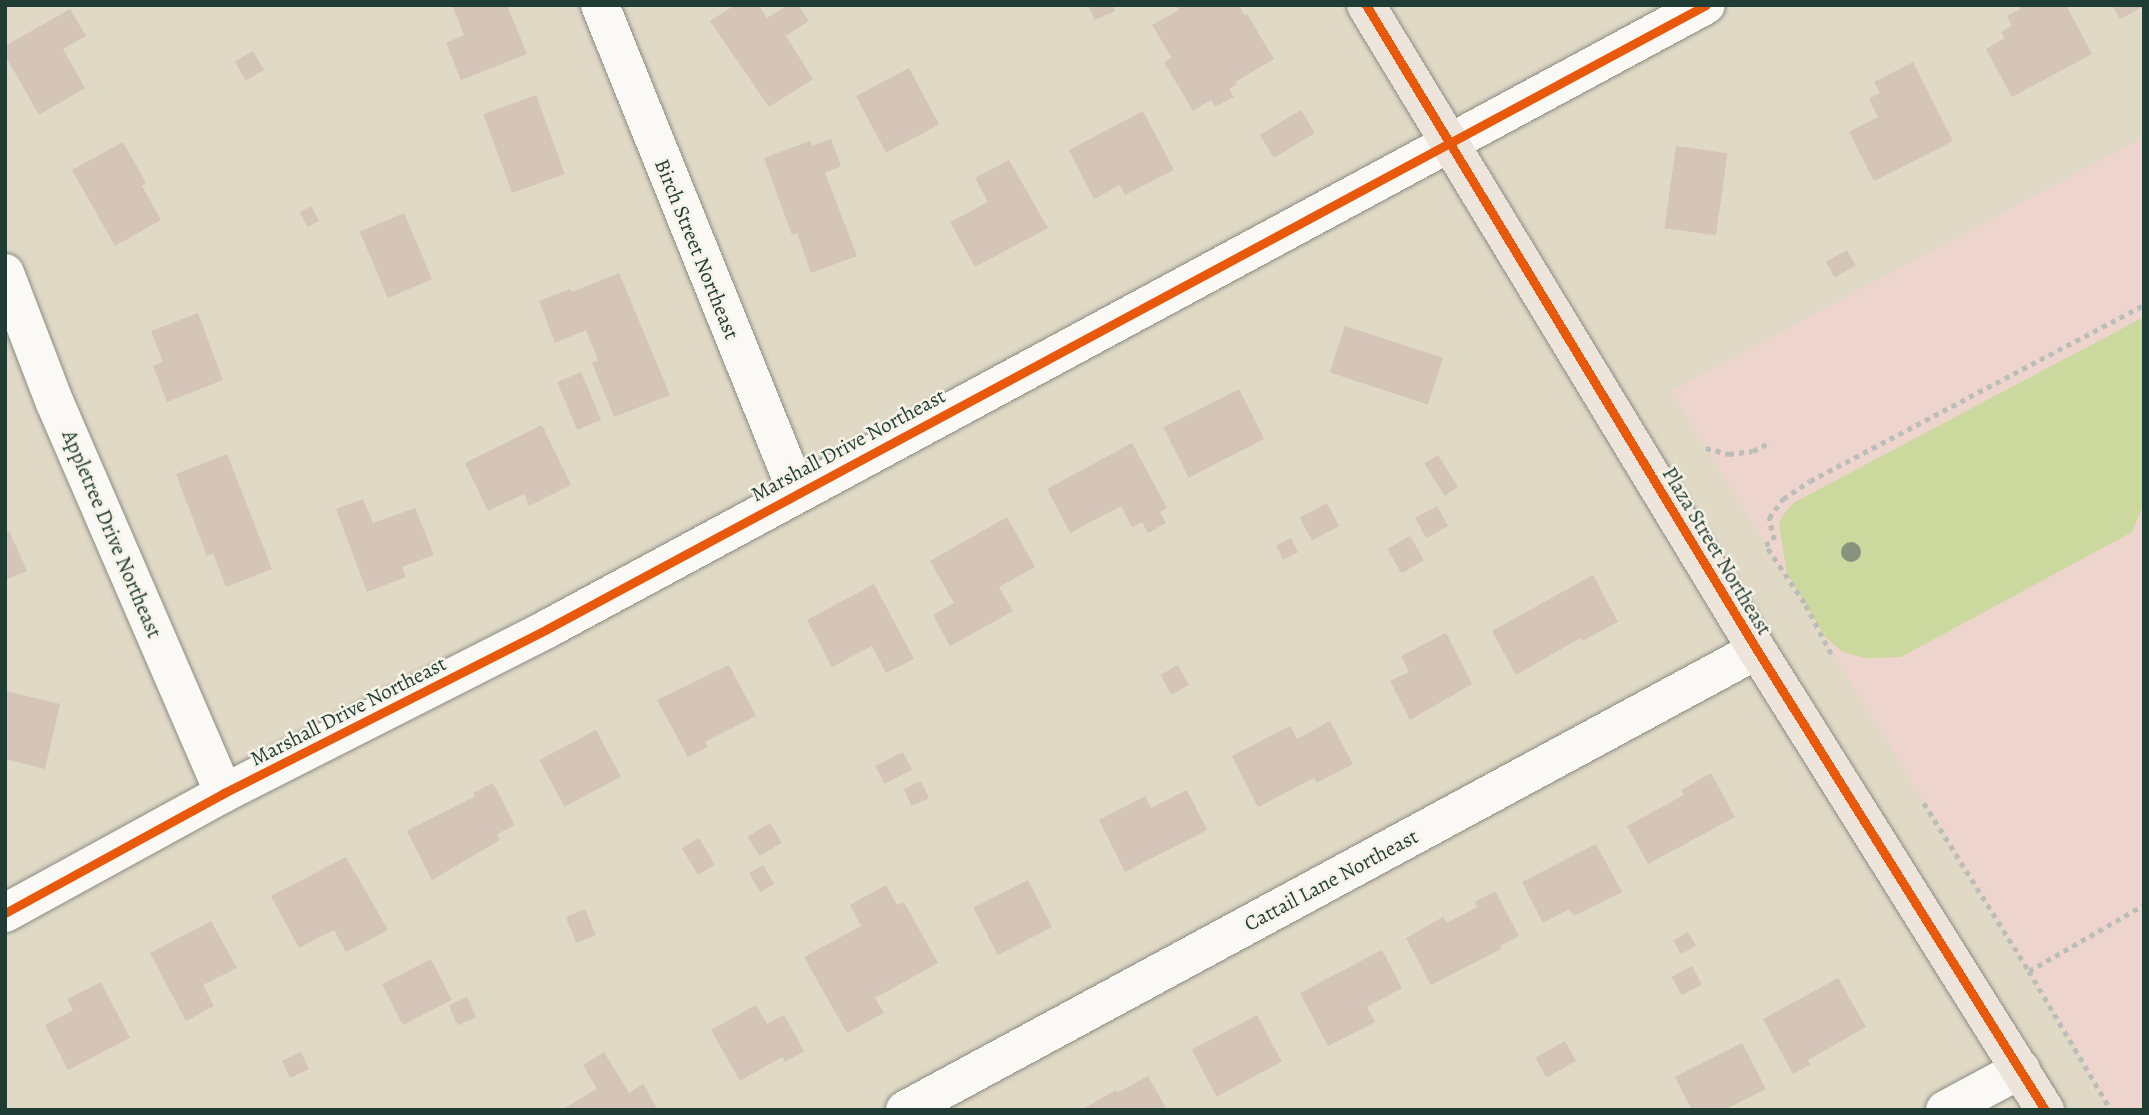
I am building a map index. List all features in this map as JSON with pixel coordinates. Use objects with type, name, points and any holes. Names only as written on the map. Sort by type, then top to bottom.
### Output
[{"type":"main road","name":"Plaza Street Northeast","points":[[1366,5],[1757,650],[2045,1110]]},
{"type":"street","name":"Birch Street Northeast","points":[[600,5],[797,492]]},
{"type":"street","name":"Marshall Drive Northeast","points":[[5,913],[224,793],[547,629],[797,492],[1706,5]]},
{"type":"street","name":"Appletree Drive Northeast","points":[[5,273],[55,403],[224,793]]},
{"type":"street","name":"Cattail Lane Northeast","points":[[905,1110],[1757,650]]},
{"type":"street","points":[[1945,1110],[2021,1069]]},
{"type":"path","points":[[1831,654],[1818,625],[1765,545],[1774,540],[1769,518],[1783,499],[1810,481],[2144,305]]},
{"type":"path","points":[[1706,448],[1728,454],[1752,451],[1771,442]]},
{"type":"path","points":[[1924,803],[2029,971],[2111,1110]]},
{"type":"path","points":[[2029,971],[2144,905]]},
{"type":"shaded area","points":[[2144,137],[2144,1110],[2111,1110],[2029,971],[1671,391]]},
{"type":"green space","points":[[2144,317],[2144,503],[2132,532],[1901,657],[1864,658],[1843,652],[1825,637],[1787,574],[1779,523],[1785,512],[1795,502]]},
{"type":"building","points":[[452,5],[507,5],[527,54],[461,80],[446,43],[464,35]]},
{"type":"building","points":[[735,5],[759,5],[767,18],[788,5],[798,5],[809,21],[786,36],[813,79],[769,107],[710,21]]},
{"type":"building","points":[[1088,5],[1113,5],[1115,11],[1095,20]]},
{"type":"building","points":[[1176,5],[1239,5],[1274,59],[1235,82],[1237,85],[1229,89],[1234,97],[1215,107],[1211,100],[1193,111],[1164,62],[1172,58],[1152,25],[1179,10]]},
{"type":"building","points":[[2019,5],[2066,5],[2092,54],[2012,97],[1986,49],[2005,38],[2001,32],[2012,26],[2007,16],[2020,9]]},
{"type":"building","points":[[2112,5],[2144,5],[2144,6],[2120,19]]},
{"type":"building","points":[[70,9],[86,36],[63,49],[85,88],[39,115],[5,55],[5,46]]},
{"type":"building","points":[[253,51],[264,70],[246,81],[235,62]]},
{"type":"building","points":[[1913,62],[1953,141],[1874,181],[1849,132],[1878,117],[1869,99],[1880,93],[1874,82]]},
{"type":"building","points":[[909,68],[939,125],[886,153],[856,96]]},
{"type":"building","points":[[536,95],[565,174],[512,193],[483,114]]},
{"type":"building","points":[[1301,110],[1315,133],[1274,158],[1260,135]]},
{"type":"building","points":[[1143,111],[1174,170],[1125,195],[1120,185],[1094,199],[1069,150]]},
{"type":"building","points":[[831,139],[841,166],[825,173],[857,256],[811,273],[797,233],[792,235],[764,158],[810,141],[812,146]]},
{"type":"building","points":[[123,142],[146,183],[142,186],[161,220],[115,246],[72,170]]},
{"type":"building","points":[[1676,146],[1727,153],[1716,235],[1664,228]]},
{"type":"building","points":[[1009,160],[1048,228],[975,267],[950,222],[988,202],[975,178]]},
{"type":"building","points":[[311,206],[319,221],[308,227],[300,212]]},
{"type":"building","points":[[404,213],[432,279],[388,298],[360,232]]},
{"type":"building","points":[[1847,250],[1856,266],[1835,277],[1826,262]]},
{"type":"building","points":[[619,273],[670,395],[614,417],[592,363],[598,360],[586,330],[555,343],[539,301],[570,289],[572,292]]},
{"type":"building","points":[[198,313],[223,380],[167,402],[153,366],[163,362],[151,331]]},
{"type":"building","points":[[1345,326],[1443,358],[1428,404],[1330,373]]},
{"type":"building","points":[[581,372],[601,420],[577,430],[557,382]]},
{"type":"building","points":[[1239,389],[1264,439],[1189,477],[1163,428]]},
{"type":"building","points":[[542,425],[571,485],[529,506],[524,494],[488,511],[465,463]]},
{"type":"building","points":[[1132,443],[1167,508],[1160,512],[1166,523],[1148,533],[1142,522],[1132,527],[1121,506],[1070,533],[1047,489]]},
{"type":"building","points":[[227,454],[272,569],[226,587],[213,553],[207,556],[176,474]]},
{"type":"building","points":[[1438,455],[1458,487],[1445,496],[1424,463]]},
{"type":"building","points":[[363,499],[373,523],[415,508],[434,555],[402,567],[406,577],[367,592],[336,509]]},
{"type":"building","points":[[1327,503],[1339,526],[1312,541],[1300,518]]},
{"type":"building","points":[[1437,506],[1448,526],[1426,538],[1415,518]]},
{"type":"building","points":[[1007,517],[1035,567],[999,587],[1013,611],[950,646],[933,615],[954,603],[930,561]]},
{"type":"building","points":[[9,531],[27,571],[5,580],[5,532]]},
{"type":"building","points":[[1410,536],[1424,560],[1401,573],[1387,549]]},
{"type":"building","points":[[1291,538],[1298,552],[1283,560],[1276,546]]},
{"type":"building","points":[[1593,575],[1618,622],[1582,641],[1580,638],[1516,675],[1492,631]]},
{"type":"building","points":[[874,584],[914,659],[886,673],[872,646],[832,667],[807,620]]},
{"type":"building","points":[[1446,633],[1472,684],[1410,720],[1390,681],[1409,672],[1401,656]]},
{"type":"building","points":[[729,665],[756,716],[705,742],[708,747],[688,757],[657,700]]},
{"type":"building","points":[[1178,665],[1189,685],[1172,695],[1161,675]]},
{"type":"building","points":[[6,691],[60,704],[45,769],[5,759]]},
{"type":"building","points":[[1330,721],[1353,764],[1317,783],[1314,778],[1258,807],[1232,756],[1290,726],[1297,739]]},
{"type":"building","points":[[596,730],[621,777],[564,807],[539,760]]},
{"type":"building","points":[[903,752],[912,770],[884,784],[875,766]]},
{"type":"building","points":[[1711,773],[1735,817],[1648,864],[1627,826],[1684,795],[1681,790]]},
{"type":"building","points":[[921,781],[929,798],[912,806],[904,789]]},
{"type":"building","points":[[493,783],[515,825],[497,834],[500,840],[432,880],[407,831],[475,796],[473,793]]},
{"type":"building","points":[[1187,790],[1207,830],[1125,872],[1099,820],[1145,796],[1151,808]]},
{"type":"building","points":[[770,823],[782,843],[760,856],[748,836]]},
{"type":"building","points":[[699,838],[715,865],[698,875],[682,848]]},
{"type":"building","points":[[1596,844],[1622,892],[1574,916],[1569,909],[1543,923],[1522,882]]},
{"type":"building","points":[[346,857],[388,930],[346,952],[334,930],[299,948],[271,896]]},
{"type":"building","points":[[763,865],[774,884],[760,892],[749,873]]},
{"type":"building","points":[[1028,880],[1052,927],[998,955],[974,908]]},
{"type":"building","points":[[886,885],[897,905],[904,902],[938,963],[875,998],[884,1013],[847,1033],[804,957],[861,926],[850,905]]},
{"type":"building","points":[[1495,891],[1519,936],[1500,946],[1501,949],[1431,985],[1406,938],[1443,917],[1447,923],[1477,907],[1475,902]]},
{"type":"building","points":[[585,909],[596,935],[577,943],[566,917]]},
{"type":"building","points":[[211,921],[237,968],[203,985],[214,1006],[186,1021],[150,953]]},
{"type":"building","points":[[1688,932],[1696,946],[1681,954],[1673,940]]},
{"type":"building","points":[[1382,950],[1402,988],[1367,1007],[1375,1022],[1328,1046],[1300,993]]},
{"type":"building","points":[[431,959],[452,1000],[403,1025],[382,984]]},
{"type":"building","points":[[1692,966],[1702,985],[1682,995],[1672,977]]},
{"type":"building","points":[[1838,978],[1866,1027],[1808,1060],[1810,1065],[1793,1074],[1763,1019]]},
{"type":"building","points":[[101,982],[130,1038],[68,1070],[45,1025],[73,1010],[67,999]]},
{"type":"building","points":[[467,997],[476,1017],[458,1025],[449,1005]]},
{"type":"building","points":[[756,1005],[767,1024],[784,1015],[804,1051],[785,1062],[782,1057],[740,1081],[711,1030]]},
{"type":"building","points":[[1257,1015],[1282,1062],[1217,1097],[1192,1050]]},
{"type":"building","points":[[1565,1041],[1576,1061],[1546,1078],[1535,1057]]},
{"type":"building","points":[[1742,1043],[1766,1089],[1724,1110],[1692,1110],[1675,1077]]},
{"type":"building","points":[[301,1052],[309,1069],[290,1078],[282,1061]]},
{"type":"building","points":[[604,1052],[629,1093],[643,1084],[658,1110],[561,1110],[597,1089],[583,1065]]},
{"type":"building","points":[[1148,1076],[1167,1110],[1081,1110],[1116,1090],[1117,1093]]},
{"type":"cycle path","points":[[1366,5],[1757,650],[2045,1110]]},
{"type":"cycle path","points":[[5,913],[224,793],[547,629],[1706,5]]}]
